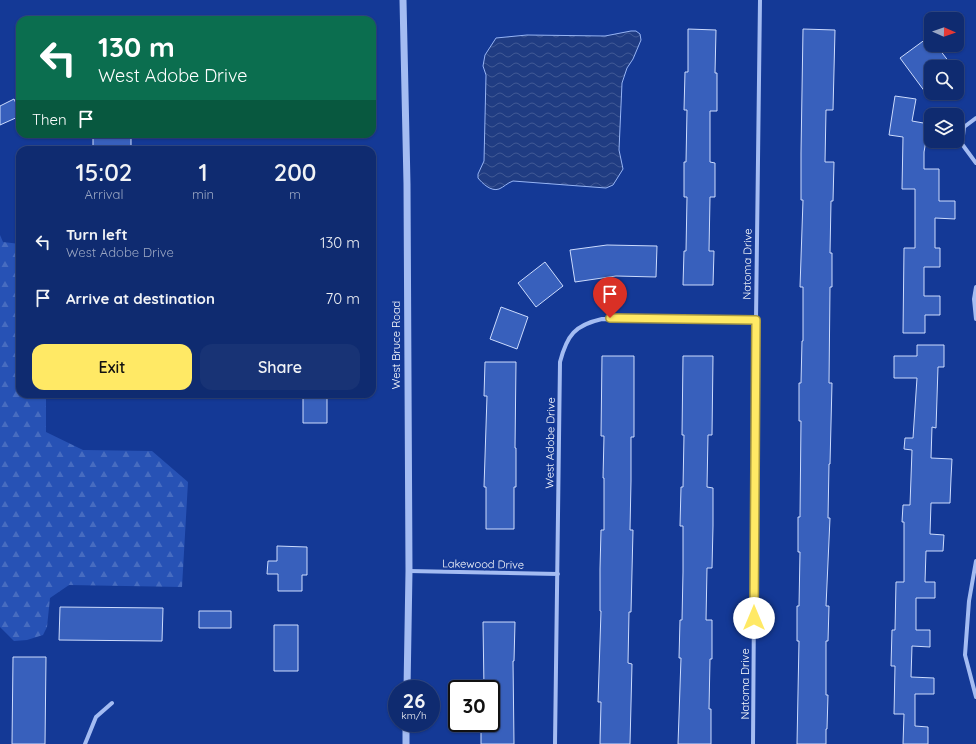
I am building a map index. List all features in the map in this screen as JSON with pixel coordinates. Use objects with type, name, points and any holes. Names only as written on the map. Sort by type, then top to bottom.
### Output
[{"type":"street","name":"West Bruce Road","points":[[403,0],[407,184],[409,571],[407,680]]},
{"type":"street","name":"Natoma Drive","points":[[753,744],[760,0]]},
{"type":"street","points":[[976,118],[964,127],[962,144],[976,163]]},
{"type":"street","points":[[976,287],[974,299],[976,319]]},
{"type":"street","name":"West Adobe Drive","points":[[555,744],[560,362],[563,349],[568,338],[578,328],[587,322],[602,319],[756,320]]},
{"type":"street","points":[[976,561],[969,601],[965,655],[976,697]]},
{"type":"street","name":"Lakewood Drive","points":[[409,571],[558,574]]},
{"type":"street","points":[[85,744],[96,717],[112,703]]},
{"type":"street","points":[[406,732],[406,744]]},
{"type":"green space","points":[[0,235],[3,242],[16,244],[16,398],[46,398],[46,432],[83,450],[152,451],[188,482],[182,587],[69,585],[50,598],[47,627],[43,635],[27,640],[14,641],[0,627]]},
{"type":"water","points":[[636,31],[640,34],[641,40],[633,59],[627,68],[622,83],[619,150],[623,169],[613,185],[606,188],[513,181],[496,190],[487,186],[478,178],[478,174],[484,161],[486,75],[483,66],[485,55],[496,38],[527,35],[605,36]]},
{"type":"building","points":[[688,29],[716,30],[715,73],[717,73],[717,111],[710,111],[710,162],[715,163],[715,197],[710,197],[709,251],[714,251],[713,285],[683,285],[684,251],[686,251],[687,197],[684,197],[684,162],[686,162],[687,110],[684,110],[685,72],[688,72]]},
{"type":"building","points":[[803,29],[835,30],[833,110],[826,110],[825,162],[834,162],[833,201],[831,201],[830,253],[832,253],[832,287],[830,287],[829,383],[832,383],[828,518],[830,518],[826,606],[829,606],[828,641],[826,641],[826,695],[828,695],[826,744],[797,744],[799,641],[797,641],[797,606],[799,606],[800,552],[798,552],[798,517],[800,517],[801,421],[799,421],[799,383],[801,383],[803,341],[803,287],[800,287],[803,200],[801,200],[801,153]]},
{"type":"building","points":[[924,40],[924,52],[941,52],[948,60],[924,60],[924,91],[900,58]]},
{"type":"building","points":[[895,96],[916,99],[912,121],[924,123],[924,169],[939,169],[939,201],[955,201],[955,219],[935,218],[935,248],[940,248],[940,267],[924,267],[924,296],[940,296],[940,315],[925,315],[925,333],[903,333],[904,248],[915,248],[915,189],[902,189],[903,137],[889,135]]},
{"type":"building","points":[[14,99],[16,103],[16,118],[0,125],[0,106]]},
{"type":"building","points":[[93,138],[131,138],[131,146],[93,146]]},
{"type":"building","points":[[607,245],[657,246],[656,277],[616,276],[575,282],[570,250]]},
{"type":"building","points":[[545,262],[563,286],[536,307],[518,283]]},
{"type":"building","points":[[501,307],[528,317],[517,349],[490,339]]},
{"type":"building","points":[[917,345],[944,345],[944,367],[938,367],[936,428],[932,427],[931,458],[952,459],[950,503],[931,503],[930,534],[944,535],[943,551],[926,551],[925,582],[935,582],[935,598],[916,598],[916,630],[930,630],[930,647],[912,646],[911,677],[934,678],[934,694],[915,694],[915,726],[928,727],[928,744],[903,744],[904,714],[894,714],[895,666],[891,666],[892,630],[895,630],[896,582],[904,582],[904,522],[902,522],[903,505],[910,505],[912,450],[904,449],[905,438],[913,438],[917,378],[894,378],[894,356],[917,356]]},
{"type":"building","points":[[602,356],[634,356],[634,437],[631,437],[630,530],[633,530],[628,663],[632,664],[630,744],[600,744],[601,702],[598,702],[601,611],[600,569],[601,530],[604,530],[604,436],[601,436]]},
{"type":"building","points":[[683,356],[713,356],[712,435],[708,435],[707,487],[713,488],[712,568],[707,568],[706,620],[712,620],[712,659],[710,659],[709,709],[711,709],[711,744],[678,744],[681,658],[679,658],[680,620],[682,620],[683,572],[683,526],[680,526],[681,487],[683,487],[684,435],[682,435]]},
{"type":"building","points":[[485,362],[516,362],[516,487],[514,487],[514,529],[486,529],[486,487],[484,487],[487,396],[484,396]]},
{"type":"building","points":[[303,398],[327,398],[327,423],[303,423]]},
{"type":"building","points":[[277,546],[307,547],[307,575],[302,575],[302,591],[278,591],[278,574],[267,574],[268,561],[277,561]]},
{"type":"building","points":[[60,607],[163,608],[162,641],[59,640]]},
{"type":"building","points":[[199,611],[231,611],[231,628],[199,628]]},
{"type":"building","points":[[483,622],[515,622],[513,661],[514,744],[481,744],[481,732],[500,732],[500,680],[484,680]]},
{"type":"building","points":[[274,625],[298,625],[298,671],[274,671]]},
{"type":"building","points":[[13,657],[46,657],[45,744],[12,744]]},
{"type":"route","points":[[610,318],[756,320],[754,618]]}]
